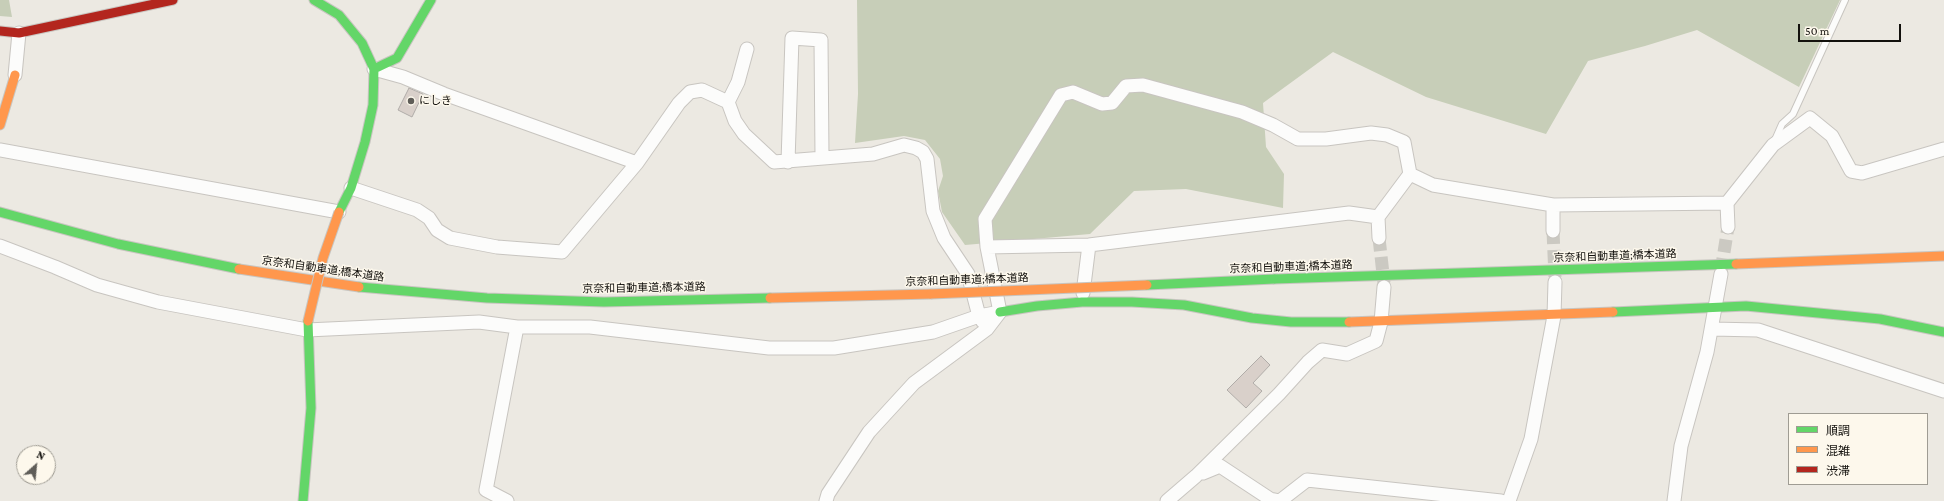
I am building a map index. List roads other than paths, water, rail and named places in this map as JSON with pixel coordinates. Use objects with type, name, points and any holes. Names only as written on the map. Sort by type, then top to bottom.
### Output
[{"type":"main road","points":[[0,31],[19,33],[173,0]]},
{"type":"main road","points":[[303,501],[311,408],[307,326],[323,258],[339,212],[351,188],[365,142],[373,105],[374,69],[362,43],[339,15],[314,0]]},
{"type":"main road","points":[[374,69],[397,58],[431,0]]},
{"type":"main road","points":[[0,125],[15,75]]},
{"type":"main road","name":"京奈和自動車道;橋本道路","points":[[0,212],[118,244],[240,269],[366,288],[487,298],[604,302],[931,294],[1274,279],[1573,270],[1944,256]]},
{"type":"main road","points":[[1000,312],[1037,306],[1082,302],[1132,302],[1184,305],[1252,318],[1291,322],[1381,322],[1554,316],[1714,307],[1785,309],[1880,319],[1944,332]]},
{"type":"street","points":[[15,75],[19,33]]},
{"type":"street","points":[[788,162],[792,38],[821,40],[822,157]]},
{"type":"street","points":[[728,102],[738,82],[747,49]]},
{"type":"street","points":[[374,69],[403,76],[444,94],[637,163]]},
{"type":"street","points":[[826,501],[828,494],[869,432],[914,383],[987,329],[1000,312],[987,247],[984,218],[1061,95],[1073,92],[1102,104],[1112,103],[1126,86],[1143,85],[1242,112],[1273,125],[1298,139],[1326,139],[1371,132],[1387,135],[1404,142],[1410,174],[1378,217],[1379,238]]},
{"type":"street","points":[[351,188],[417,210],[429,218],[437,230],[450,238],[497,247],[562,252],[637,163],[679,103],[690,92],[702,90],[728,102],[735,121],[744,134],[774,162],[872,154],[904,145],[916,148],[923,152],[927,159],[933,211],[944,238],[968,274],[979,316],[987,329]]},
{"type":"street","points":[[1728,227],[1727,203],[1773,145],[1810,118],[1832,136],[1851,171],[1862,173],[1944,149]]},
{"type":"street","points":[[0,150],[339,212]]},
{"type":"street","points":[[1410,174],[1433,185],[1553,205],[1727,203]]},
{"type":"street","points":[[1553,205],[1553,231]]},
{"type":"street","points":[[987,247],[1089,245],[1350,213],[1378,217]]},
{"type":"street","points":[[1082,302],[1089,245]]},
{"type":"street","points":[[0,246],[97,285],[158,302],[307,326],[479,322],[517,327],[590,327],[769,348],[834,348],[933,332],[979,316],[1000,312]]},
{"type":"street","points":[[1674,501],[1681,446],[1712,329],[1714,307],[1721,274]]},
{"type":"street","points":[[1509,501],[1531,439],[1554,316],[1555,282]]},
{"type":"street","points":[[1167,501],[1196,476],[1279,394],[1308,362],[1322,350],[1347,354],[1364,348],[1376,341],[1381,322],[1384,287]]},
{"type":"street","points":[[508,501],[486,490],[517,327]]},
{"type":"street","points":[[1712,329],[1758,330],[1944,391]]},
{"type":"street","points":[[1196,476],[1220,466],[1270,499],[1280,501],[1307,480],[1501,501]]},
{"type":"lane","points":[[1773,145],[1782,124],[1793,114],[1845,0]]},
{"type":"tunnel","points":[[1721,271],[1728,227]]},
{"type":"tunnel","points":[[1553,231],[1555,277]]},
{"type":"tunnel","points":[[1379,238],[1384,283]]},
{"type":"place","name":"にしき","points":[[411,101]]}]
